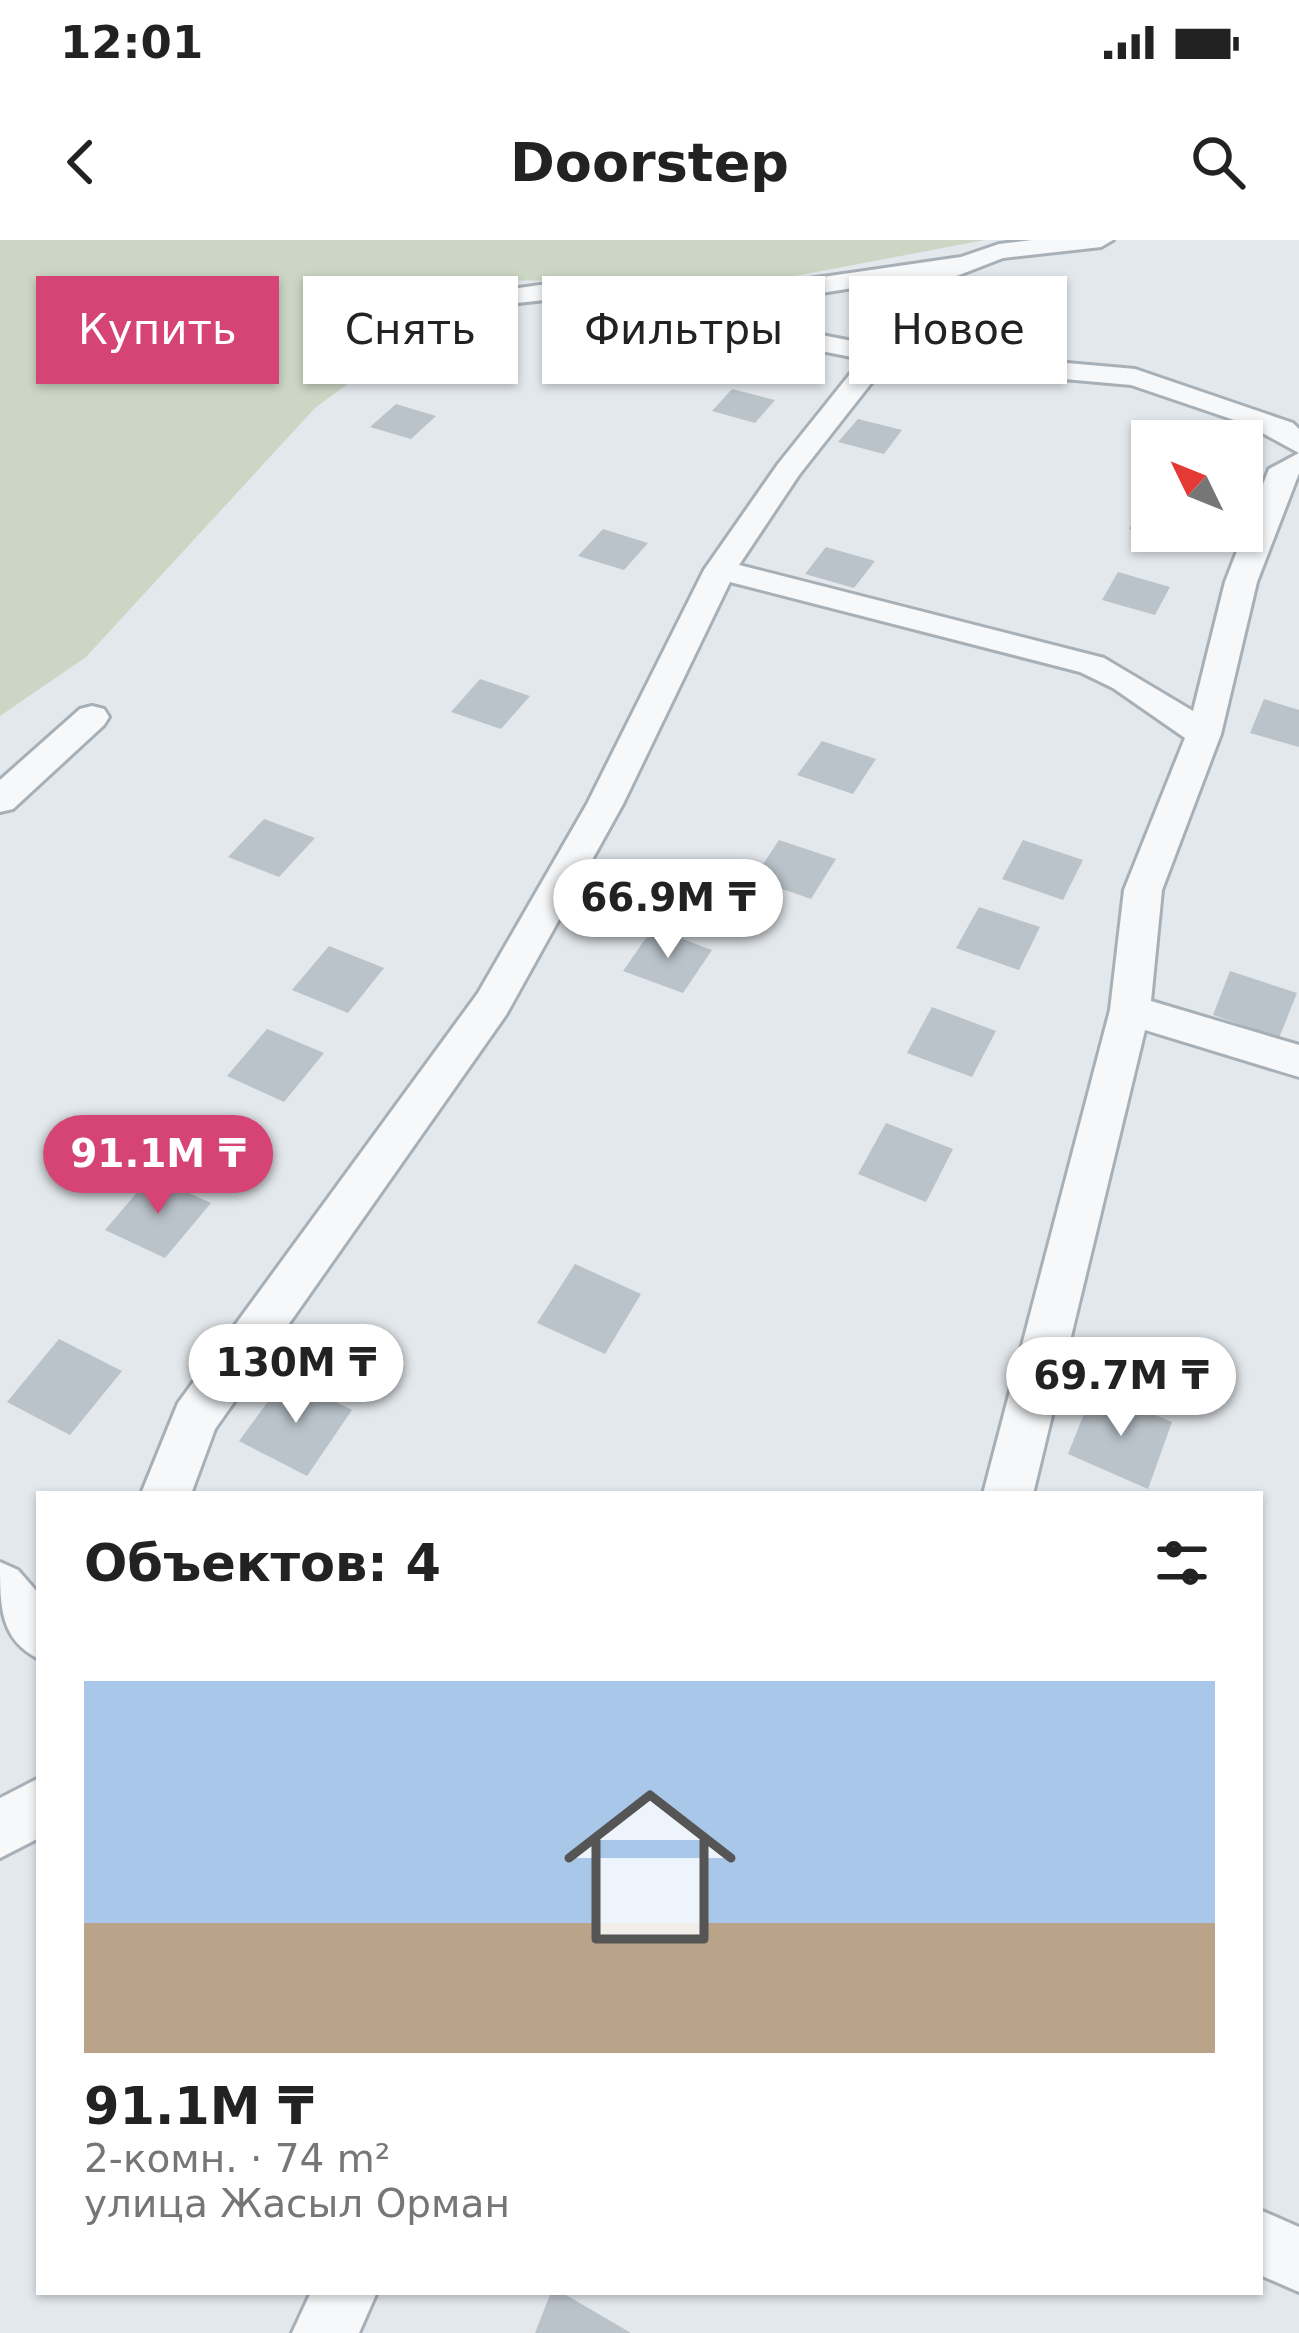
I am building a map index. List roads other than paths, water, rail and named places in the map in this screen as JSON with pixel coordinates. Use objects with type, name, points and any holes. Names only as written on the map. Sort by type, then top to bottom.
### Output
[{"type":"street","points":[[942,276],[960,264],[999,251],[1101,240]]},
{"type":"street","points":[[825,285],[960,264]]},
{"type":"street","points":[[1067,371],[1136,377],[1197,394],[1283,430],[1299,444]]},
{"type":"street","points":[[167,1491],[195,1418],[492,1004],[605,804],[720,570],[788,470],[858,384]]},
{"type":"street","points":[[1009,1491],[1130,1010],[1143,890],[1204,734],[1241,582],[1284,469],[1299,462]]},
{"type":"street","points":[[720,570],[1092,665],[1125,681],[1204,734]]},
{"type":"street","points":[[0,800],[92,717]]},
{"type":"street","points":[[1130,1010],[1299,1061]]},
{"type":"street","points":[[0,1587],[36,1630]]},
{"type":"street","points":[[0,1830],[36,1808]]},
{"type":"street","points":[[1263,2243],[1299,2260]]},
{"type":"street","points":[[326,2333],[344,2295]]}]
